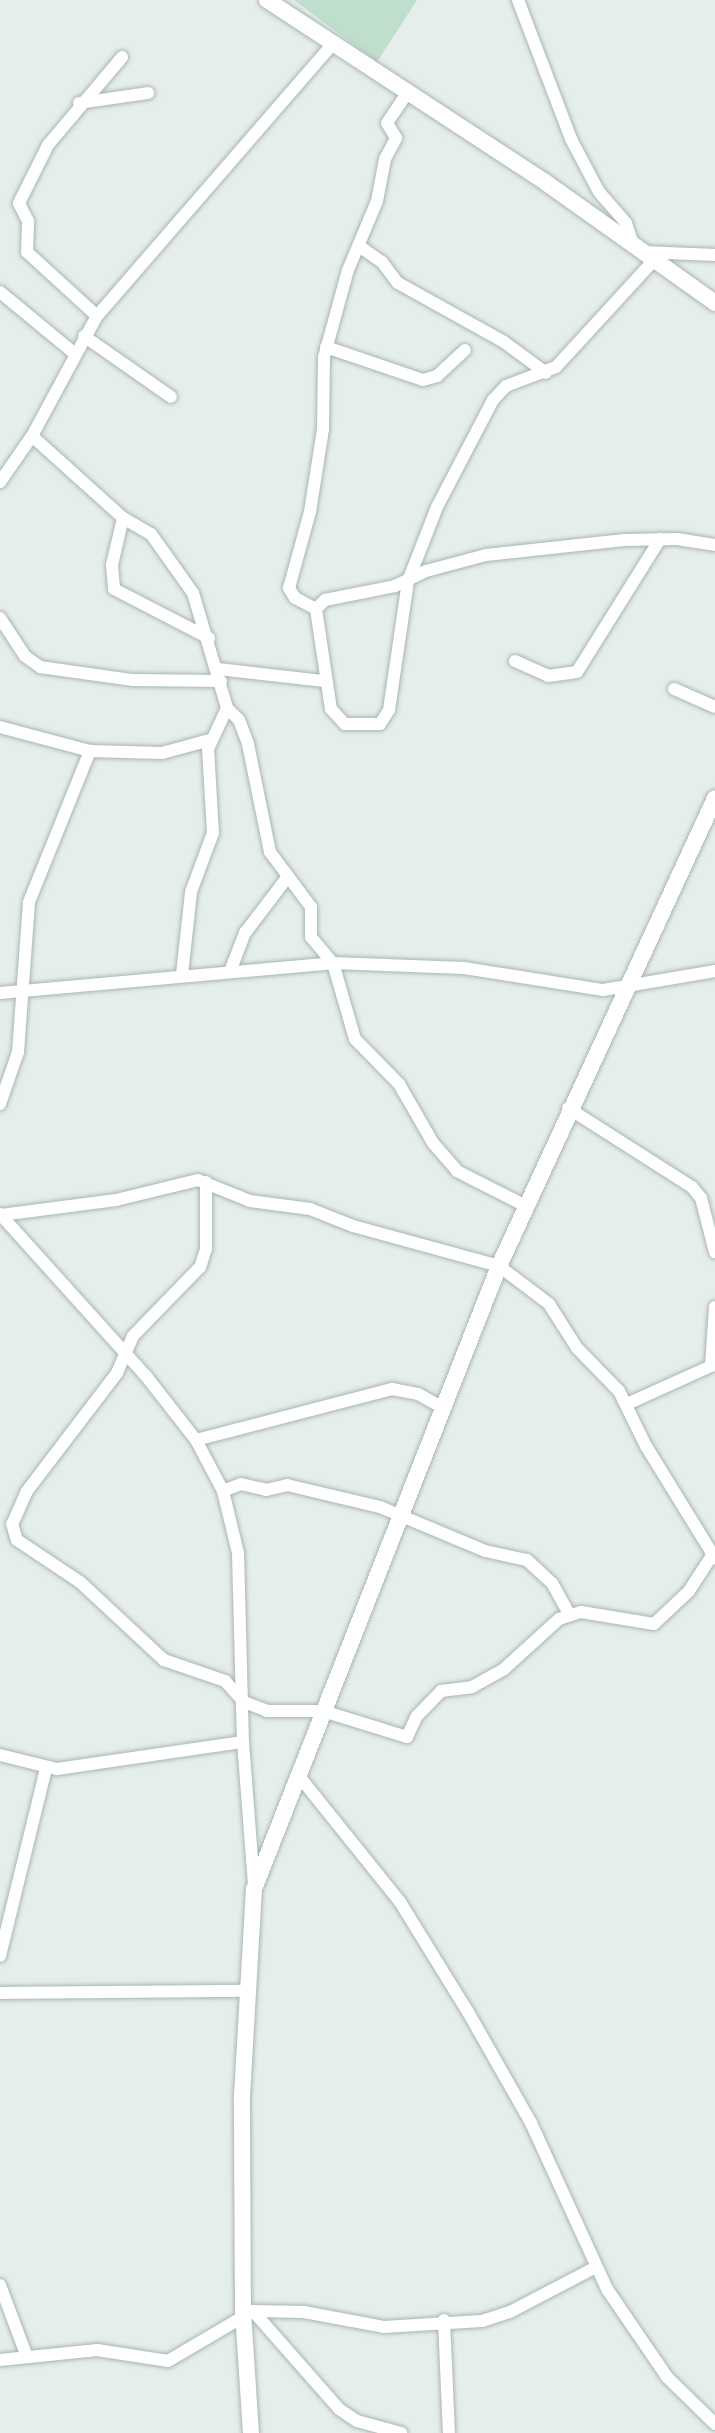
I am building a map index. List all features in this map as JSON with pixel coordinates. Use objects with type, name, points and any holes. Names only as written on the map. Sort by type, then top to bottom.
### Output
[{"type":"street","points":[[267,0],[334,42],[715,303]]},
{"type":"street","points":[[518,0],[566,128],[599,192],[626,223],[644,252]]},
{"type":"street","points":[[0,480],[32,436],[74,353],[97,316],[334,42]]},
{"type":"street","points":[[97,316],[27,252],[28,221],[19,203],[48,145],[79,103],[122,57]]},
{"type":"street","points":[[79,103],[148,93]]},
{"type":"street","points":[[316,609],[295,598],[289,588],[310,512],[323,429],[326,347],[377,201],[385,159],[396,138],[387,123],[407,93]]},
{"type":"street","points":[[359,246],[382,262],[398,283],[504,342],[546,373]]},
{"type":"street","points":[[644,252],[715,255]]},
{"type":"street","points":[[316,609],[324,681],[331,709],[345,724],[372,725],[386,719],[408,581],[437,507],[493,400],[506,386],[546,373],[644,252]]},
{"type":"street","points":[[0,292],[74,353]]},
{"type":"street","points":[[84,336],[171,397]]},
{"type":"street","points":[[326,347],[423,380],[437,376],[465,350]]},
{"type":"street","points":[[32,436],[123,518],[163,547],[193,593],[209,638],[227,708],[245,733],[270,852],[286,879],[307,900],[311,937],[333,963],[355,1039],[407,1095],[446,1159],[474,1182],[526,1206]]},
{"type":"street","points":[[123,518],[112,565],[116,593],[209,638]]},
{"type":"street","points":[[316,609],[325,600],[408,581],[486,555],[660,539],[715,545]]},
{"type":"street","points":[[515,661],[548,676],[577,672],[660,539]]},
{"type":"street","points":[[0,618],[25,656],[40,667],[133,680],[219,675],[324,681]]},
{"type":"street","points":[[674,689],[715,707]]},
{"type":"street","points":[[182,974],[191,892],[213,833],[210,740],[227,708]]},
{"type":"street","points":[[0,727],[90,751],[162,753],[210,740]]},
{"type":"street","points":[[0,1104],[18,1052],[20,991],[29,902],[90,751]]},
{"type":"street","points":[[254,1889],[499,1266],[568,1108],[715,798]]},
{"type":"street","points":[[231,969],[245,933],[286,879]]},
{"type":"street","points":[[0,993],[231,969],[333,963],[464,968],[578,990],[715,971]]},
{"type":"street","points":[[568,1108],[692,1187],[701,1198],[715,1252]]},
{"type":"street","points":[[0,1214],[116,1200],[188,1181],[206,1182],[250,1201],[310,1209],[353,1226],[499,1266],[549,1304],[577,1348],[627,1404],[646,1446],[714,1556],[695,1584],[654,1624],[569,1614],[545,1628],[509,1665],[476,1686],[441,1691],[417,1716],[407,1737],[323,1711],[283,1714],[244,1702],[232,1684],[164,1660],[102,1600],[13,1532],[17,1506],[117,1373],[133,1336],[187,1285],[204,1258],[206,1182]]},
{"type":"street","points":[[0,1214],[126,1351],[196,1440],[223,1491],[238,1553],[243,1742],[254,1889],[245,1991],[251,2433]]},
{"type":"street","points":[[627,1404],[711,1366],[715,1307]]},
{"type":"street","points":[[196,1440],[392,1389],[418,1394],[443,1408]]},
{"type":"street","points":[[223,1491],[241,1484],[266,1490],[287,1485],[400,1515],[485,1551],[527,1560],[552,1583],[569,1614]]},
{"type":"street","points":[[0,1755],[46,1769],[243,1742]]},
{"type":"street","points":[[0,1956],[46,1769]]},
{"type":"street","points":[[298,1775],[400,1902],[468,2012],[531,2123],[596,2267],[667,2377],[715,2424]]},
{"type":"street","points":[[0,1993],[245,1991]]},
{"type":"street","points":[[0,2360],[97,2350],[168,2361],[248,2313],[304,2312],[384,2327],[496,2318],[596,2267]]},
{"type":"street","points":[[0,2285],[27,2357]]},
{"type":"street","points":[[248,2313],[339,2409],[357,2421],[401,2433]]},
{"type":"street","points":[[444,2320],[449,2433]]},
{"type":"green space","points":[[294,0],[417,0],[377,62]]}]
